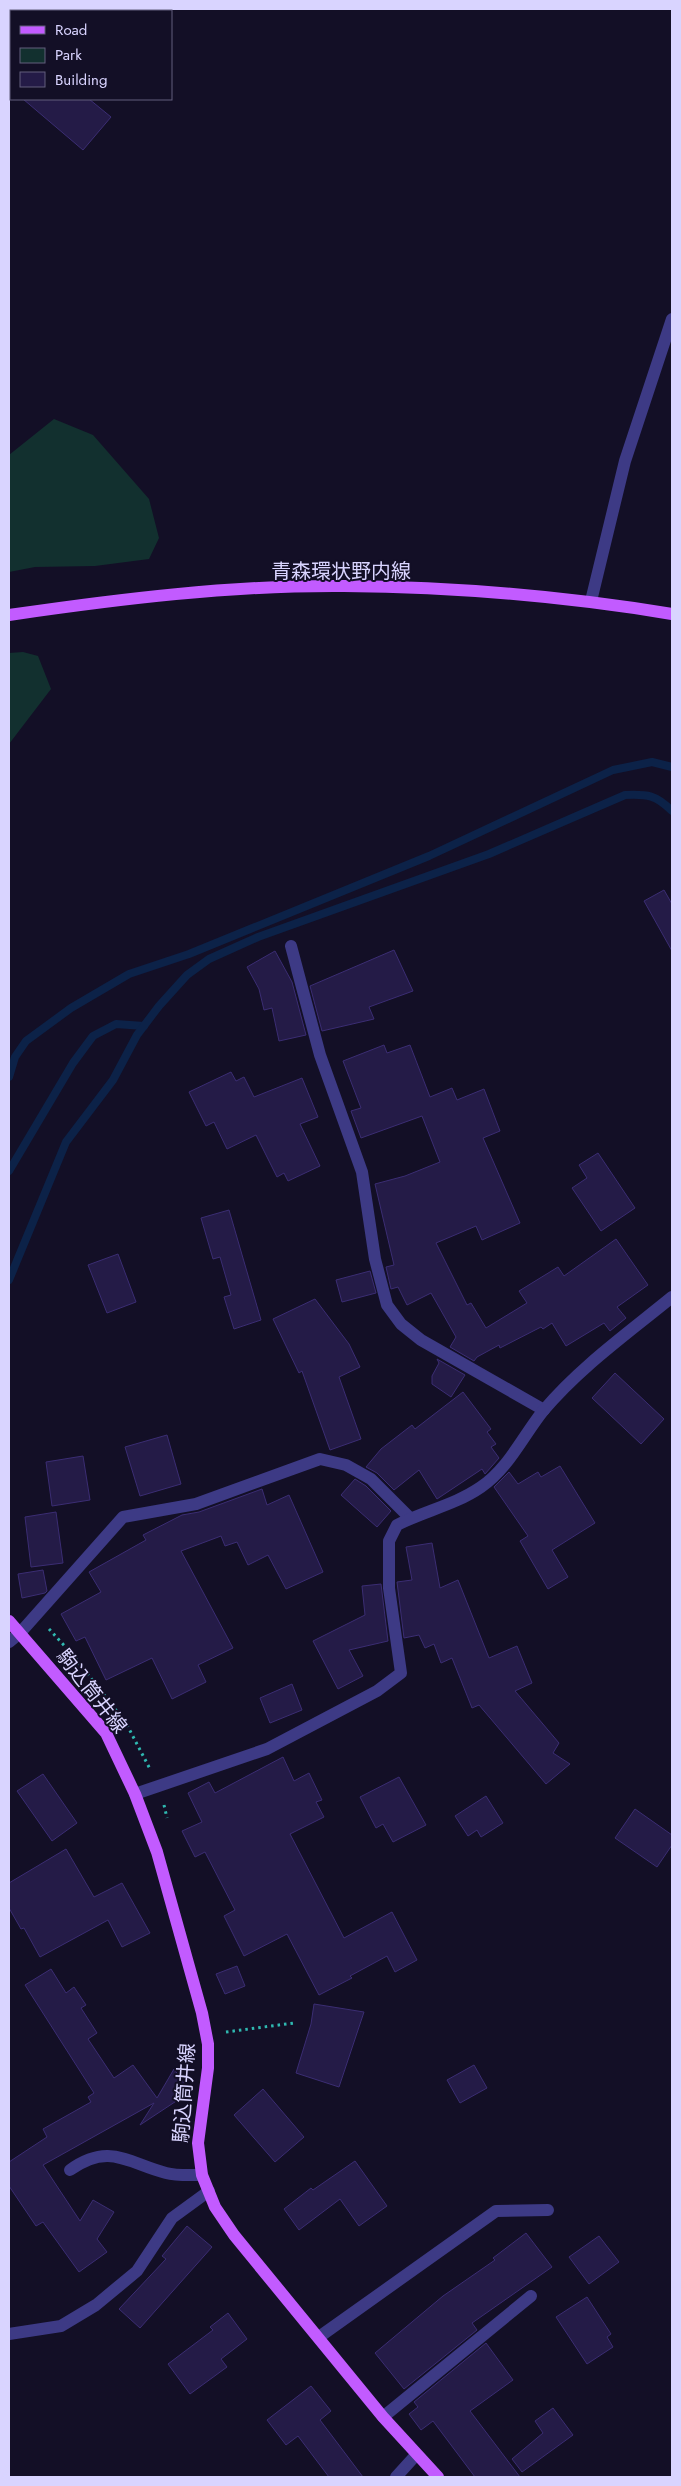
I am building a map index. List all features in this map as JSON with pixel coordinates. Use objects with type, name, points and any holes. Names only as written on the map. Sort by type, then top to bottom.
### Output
[{"type":"main road","name":"青森環状野内線","points":[[9,615],[97,603],[246,589],[344,586],[592,601],[672,614]]},
{"type":"main road","name":"駒込筒井線","points":[[9,1621],[106,1733],[135,1794],[157,1852],[202,2013],[208,2044],[208,2068],[198,2143],[202,2175],[215,2207],[234,2234],[383,2417],[438,2477]]},
{"type":"street","points":[[592,601],[625,461],[672,319]]},
{"type":"street","points":[[291,946],[320,1056],[362,1172],[375,1259],[387,1305],[401,1324],[421,1340],[544,1410]]},
{"type":"street","points":[[135,1794],[267,1749],[377,1692],[401,1674],[389,1588],[388,1541],[397,1525],[410,1518],[446,1506],[481,1487],[500,1470],[544,1410],[593,1361],[672,1297]]},
{"type":"street","points":[[9,1642],[20,1633],[123,1517],[196,1504],[320,1460],[346,1465],[371,1479],[410,1518]]},
{"type":"street","points":[[70,2170],[85,2160],[108,2156],[131,2159],[167,2174],[202,2175]]},
{"type":"street","points":[[9,2334],[61,2326],[96,2305],[137,2271],[172,2218],[209,2191]]},
{"type":"street","points":[[319,2337],[496,2211],[548,2210]]},
{"type":"street","points":[[383,2417],[531,2296]]},
{"type":"street","points":[[396,2477],[416,2455]]},
{"type":"green space","points":[[54,419],[93,435],[149,499],[159,538],[149,559],[95,566],[35,567],[9,572],[9,455]]},
{"type":"green space","points":[[23,652],[38,656],[51,689],[9,744],[9,653]]},
{"type":"building","points":[[24,100],[90,100],[111,117],[83,150]]},
{"type":"building","points":[[664,890],[672,904],[672,951],[644,901]]},
{"type":"building","points":[[394,950],[413,991],[369,1007],[374,1019],[322,1031],[310,986]]},
{"type":"building","points":[[275,951],[292,982],[306,1035],[279,1041],[272,1008],[264,1010],[259,989],[247,967]]},
{"type":"building","points":[[384,1045],[387,1053],[410,1045],[430,1097],[452,1088],[457,1100],[484,1089],[500,1131],[483,1138],[520,1223],[482,1240],[476,1226],[436,1243],[467,1305],[471,1303],[486,1328],[527,1303],[519,1291],[558,1267],[564,1276],[616,1239],[648,1285],[617,1307],[626,1318],[610,1331],[604,1323],[566,1346],[552,1323],[543,1329],[541,1327],[500,1348],[499,1345],[477,1357],[474,1361],[450,1347],[456,1337],[431,1293],[407,1305],[398,1287],[391,1289],[386,1267],[394,1265],[375,1184],[405,1176],[440,1162],[422,1116],[361,1138],[351,1111],[361,1108],[343,1061]]},
{"type":"building","points":[[231,1072],[236,1081],[244,1077],[254,1097],[302,1078],[318,1117],[300,1124],[320,1166],[288,1181],[284,1173],[277,1177],[256,1135],[227,1149],[214,1122],[206,1126],[189,1092]]},
{"type":"building","points":[[598,1153],[635,1208],[601,1231],[572,1188],[587,1178],[579,1165]]},
{"type":"building","points":[[229,1210],[261,1320],[234,1329],[224,1297],[231,1295],[220,1257],[213,1259],[201,1218]]},
{"type":"building","points":[[118,1254],[136,1302],[107,1313],[88,1265]]},
{"type":"building","points":[[370,1271],[376,1293],[342,1302],[336,1280]]},
{"type":"building","points":[[315,1299],[349,1344],[360,1367],[339,1377],[361,1439],[330,1450],[302,1371],[299,1373],[273,1319]]},
{"type":"building","points":[[437,1359],[465,1375],[451,1397],[432,1384],[432,1376],[439,1363]]},
{"type":"building","points":[[615,1373],[664,1419],[641,1444],[592,1398]]},
{"type":"building","points":[[463,1392],[491,1429],[487,1432],[496,1444],[491,1447],[499,1458],[485,1474],[482,1469],[437,1499],[419,1470],[394,1490],[377,1473],[366,1467],[381,1449],[412,1425],[415,1429]]},
{"type":"building","points":[[167,1435],[181,1484],[140,1496],[125,1447]]},
{"type":"building","points":[[83,1456],[90,1500],[52,1506],[46,1462]]},
{"type":"building","points":[[560,1466],[595,1523],[552,1550],[568,1577],[548,1589],[520,1541],[528,1536],[494,1487],[509,1472],[518,1484],[538,1472],[541,1477]]},
{"type":"building","points":[[355,1479],[366,1486],[391,1511],[377,1527],[341,1495]]},
{"type":"building","points":[[262,1489],[267,1505],[289,1495],[323,1572],[286,1589],[268,1555],[248,1565],[237,1542],[225,1546],[221,1536],[181,1551],[233,1648],[198,1665],[206,1682],[172,1699],[152,1658],[106,1680],[85,1637],[76,1641],[61,1614],[101,1592],[89,1572],[146,1540],[143,1535],[182,1515],[199,1512]]},
{"type":"building","points":[[56,1512],[63,1563],[31,1567],[25,1517]]},
{"type":"building","points":[[432,1543],[440,1588],[458,1580],[489,1658],[517,1646],[532,1683],[515,1691],[559,1743],[553,1753],[570,1764],[546,1784],[479,1705],[472,1708],[452,1658],[441,1663],[434,1644],[425,1648],[419,1635],[404,1638],[397,1582],[412,1580],[406,1547]]},
{"type":"building","points":[[43,1570],[47,1591],[22,1598],[18,1574]]},
{"type":"building","points":[[381,1584],[388,1641],[349,1650],[363,1676],[338,1689],[313,1641],[365,1615],[362,1586]]},
{"type":"building","points":[[292,1684],[302,1710],[270,1723],[260,1698]]},
{"type":"building","points":[[283,1757],[294,1781],[309,1773],[322,1800],[316,1802],[324,1817],[290,1834],[344,1938],[392,1912],[417,1960],[395,1972],[387,1956],[350,1976],[352,1978],[319,1995],[287,1934],[244,1956],[224,1916],[235,1910],[205,1852],[195,1857],[182,1831],[202,1822],[188,1793],[209,1782],[215,1793]]},
{"type":"building","points":[[43,1774],[77,1823],[52,1841],[17,1791]]},
{"type":"building","points":[[399,1777],[426,1825],[393,1842],[383,1824],[376,1828],[360,1797]]},
{"type":"building","points":[[486,1796],[503,1823],[481,1837],[477,1830],[468,1836],[455,1816]]},
{"type":"building","points":[[635,1809],[672,1835],[672,1845],[657,1867],[615,1838]]},
{"type":"building","points":[[66,1849],[94,1897],[122,1883],[150,1933],[122,1947],[108,1920],[40,1957],[24,1928],[21,1929],[9,1908],[9,1883]]},
{"type":"building","points":[[237,1966],[245,1986],[225,1994],[216,1974]]},
{"type":"building","points":[[51,1969],[66,1993],[74,1987],[86,2005],[81,2008],[97,2033],[88,2039],[114,2078],[133,2065],[157,2098],[174,2069],[190,2092],[140,2125],[154,2103],[43,2165],[80,2221],[93,2200],[114,2212],[97,2239],[107,2252],[79,2272],[43,2222],[36,2226],[9,2186],[9,2162],[47,2137],[43,2129],[91,2102],[88,2097],[94,2093],[25,1985]]},
{"type":"building","points":[[314,2004],[364,2012],[339,2087],[296,2073],[311,2024]]},
{"type":"building","points":[[474,2065],[487,2088],[460,2103],[447,2080]]},
{"type":"building","points":[[263,2089],[304,2137],[275,2162],[234,2115]]},
{"type":"building","points":[[355,2161],[387,2206],[359,2226],[340,2199],[299,2230],[284,2209],[311,2188],[313,2190]]},
{"type":"building","points":[[187,2226],[212,2247],[140,2328],[119,2309],[166,2259],[162,2256]]},
{"type":"building","points":[[526,2233],[552,2267],[472,2323],[477,2330],[404,2389],[375,2353],[443,2296],[495,2260],[493,2258]]},
{"type":"building","points":[[599,2236],[619,2262],[589,2284],[569,2257]]},
{"type":"building","points":[[587,2297],[611,2334],[607,2337],[613,2347],[587,2364],[556,2317]]},
{"type":"building","points":[[228,2313],[247,2339],[221,2359],[227,2367],[190,2394],[168,2364],[213,2330],[210,2327]]},
{"type":"building","points":[[486,2343],[513,2380],[470,2411],[520,2477],[475,2477],[433,2421],[421,2430],[409,2414],[418,2407],[414,2402]]},
{"type":"building","points":[[311,2386],[331,2411],[320,2420],[363,2477],[329,2477],[298,2436],[286,2445],[267,2420]]},
{"type":"building","points":[[553,2408],[573,2435],[522,2472],[512,2459],[543,2433],[535,2421]]},
{"type":"waterway","points":[[9,1077],[15,1057],[26,1041],[71,1008],[129,974],[189,954],[429,856],[613,770],[652,762],[672,767]]},
{"type":"waterway","points":[[9,1280],[66,1142],[113,1080],[137,1035],[159,1006],[187,975],[209,959],[258,937],[489,854],[625,795],[651,797],[672,811]]},
{"type":"waterway","points":[[9,1171],[73,1063],[93,1036],[116,1024],[144,1026]]}]
